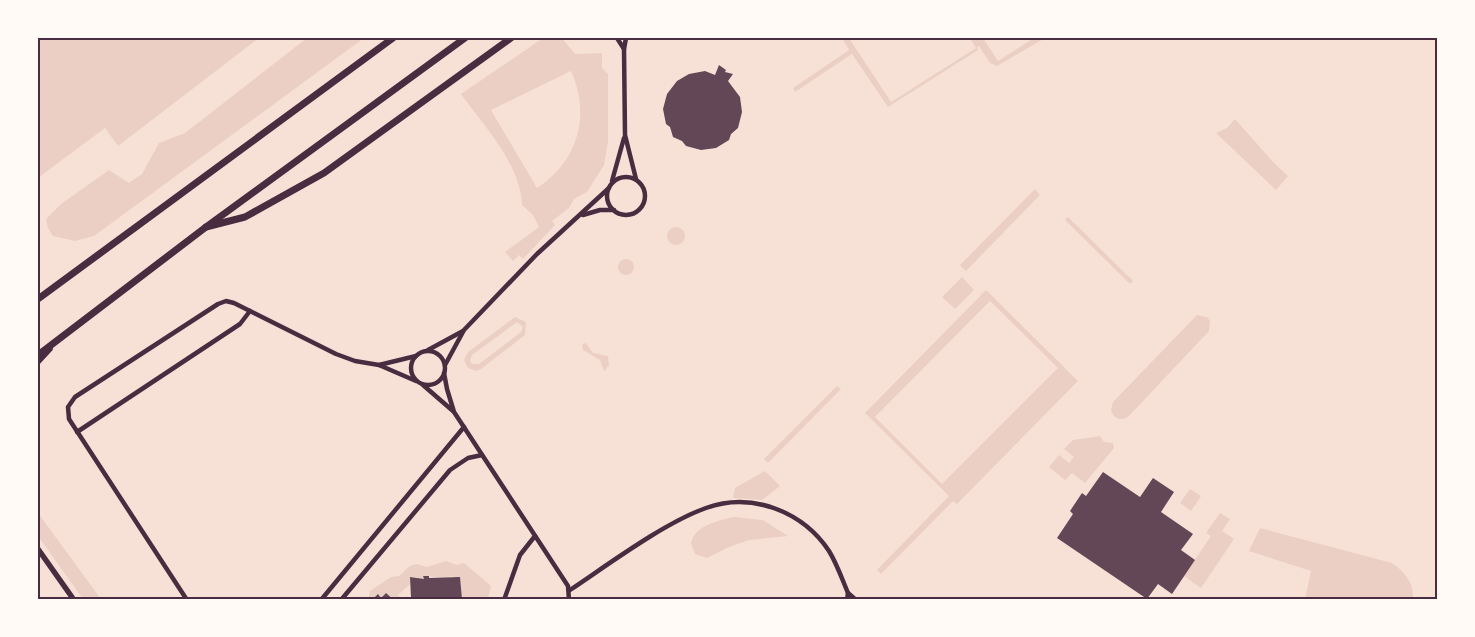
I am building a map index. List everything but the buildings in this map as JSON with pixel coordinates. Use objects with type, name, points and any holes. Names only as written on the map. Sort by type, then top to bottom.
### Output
[{"type":"main road","points":[[38,299],[393,38]]},
{"type":"main road","points":[[38,355],[206,227],[465,38]]},
{"type":"main road","points":[[206,227],[245,217],[324,173],[512,38]]},
{"type":"street","points":[[617,38],[624,49]]},
{"type":"street","points":[[580,216],[600,210],[614,210],[627,215],[636,212],[643,205],[644,190],[636,179],[625,134],[624,49],[626,38]]},
{"type":"street","points":[[614,210],[608,202],[610,186],[625,134]]},
{"type":"street","points":[[454,412],[444,373],[445,365],[464,330],[543,249],[610,186],[622,177],[636,179]]},
{"type":"street","points":[[187,600],[68,416],[70,404],[75,397],[218,304],[230,302],[340,356],[379,365],[416,381],[454,412],[570,590],[569,600]]},
{"type":"street","points":[[77,432],[240,324],[250,311]]},
{"type":"street","points":[[379,365],[416,356],[464,330]]},
{"type":"street","points":[[38,362],[60,338]]},
{"type":"street","points":[[427,351],[438,355],[445,365]]},
{"type":"street","points":[[416,356],[411,370],[416,381]]},
{"type":"street","points":[[421,384],[434,385],[444,373]]},
{"type":"street","points":[[321,600],[464,426]]},
{"type":"street","points":[[341,600],[450,470],[468,458],[482,455]]},
{"type":"street","points":[[570,590],[658,533],[698,511],[718,504],[738,502],[771,506],[791,515],[809,528],[830,553],[848,593],[856,600]]},
{"type":"street","points":[[504,600],[520,555],[535,536]]},
{"type":"street","points":[[38,549],[74,600]]},
{"type":"street","points":[[847,600],[848,593]]},
{"type":"shaded area","points":[[38,38],[259,38],[118,146],[105,128],[38,178]]},
{"type":"shaded area","points":[[307,38],[364,38],[94,236],[75,241],[53,236],[48,228],[46,219],[61,204],[109,170],[129,183],[142,174],[159,143],[185,133]]},
{"type":"shaded area","points":[[543,38],[562,38],[575,54],[602,53],[602,68],[608,74],[608,142],[604,165],[587,192],[574,199],[569,208],[552,221],[555,225],[523,259],[519,255],[513,261],[505,252],[539,227],[533,215],[522,205],[515,175],[500,146],[461,94]],"holes":[[[571,71],[580,104],[577,136],[571,151],[562,165],[537,188],[491,110]]]},
{"type":"shaded area","points":[[842,38],[849,38],[891,102],[976,48],[970,38],[983,38],[998,61],[1034,38],[1045,38],[997,66],[990,63],[979,46],[977,47],[978,50],[888,107],[852,54],[795,92],[793,88],[849,50]]},
{"type":"shaded area","points":[[1235,119],[1288,176],[1276,190],[1216,133],[1227,128]]},
{"type":"shaded area","points":[[1035,189],[1040,195],[966,271],[960,265]]},
{"type":"shaded area","points":[[1068,217],[1133,281],[1130,284],[1065,220]]},
{"type":"shaded area","points":[[676,227],[682,230],[685,236],[682,242],[676,245],[670,242],[667,236],[670,230]]},
{"type":"shaded area","points":[[623,259],[629,259],[634,264],[632,273],[623,275],[618,270],[618,264]]},
{"type":"shaded area","points":[[962,277],[974,290],[955,309],[942,297]]},
{"type":"shaded area","points":[[986,290],[1078,381],[957,504],[953,501],[881,574],[877,570],[949,496],[865,413]],"holes":[[[990,301],[1058,368],[942,484],[875,417]]]},
{"type":"shaded area","points":[[1197,315],[1207,317],[1210,321],[1209,331],[1128,417],[1120,419],[1116,417],[1111,410],[1113,402]]},
{"type":"shaded area","points":[[515,317],[526,322],[525,335],[481,369],[476,371],[468,368],[464,360],[468,352]],"holes":[[[517,322],[523,327],[521,332],[479,364],[472,364],[470,360],[472,355]]]},
{"type":"shaded area","points":[[586,343],[593,353],[608,356],[609,366],[606,370],[604,371],[600,360],[583,350],[582,344]]},
{"type":"shaded area","points":[[837,386],[841,389],[768,463],[764,459]]},
{"type":"shaded area","points":[[1100,436],[1104,442],[1113,443],[1114,448],[1085,483],[1072,473],[1065,480],[1049,467],[1059,455],[1069,463],[1074,457],[1064,449],[1073,440]]},
{"type":"shaded area","points":[[765,471],[780,486],[762,500],[733,498],[735,488]]},
{"type":"shaded area","points":[[1190,489],[1201,496],[1191,511],[1180,503]]},
{"type":"shaded area","points":[[38,513],[101,599],[83,599],[38,536]]},
{"type":"shaded area","points":[[1220,513],[1230,519],[1222,531],[1234,539],[1201,588],[1184,576],[1211,536],[1206,533]]},
{"type":"shaded area","points":[[734,517],[763,520],[788,536],[749,540],[707,558],[695,554],[691,543],[697,532],[708,525]]},
{"type":"shaded area","points":[[1260,528],[1392,563],[1408,578],[1412,588],[1413,599],[1305,599],[1311,571],[1249,551]]},
{"type":"shaded area","points":[[446,561],[457,565],[464,563],[491,586],[488,599],[462,599],[460,578],[423,576],[424,579],[410,577],[410,584],[398,595],[402,599],[394,599],[386,593],[381,598],[378,594],[376,599],[368,600],[370,591],[391,577],[399,576],[410,566],[417,564],[427,567]]}]
